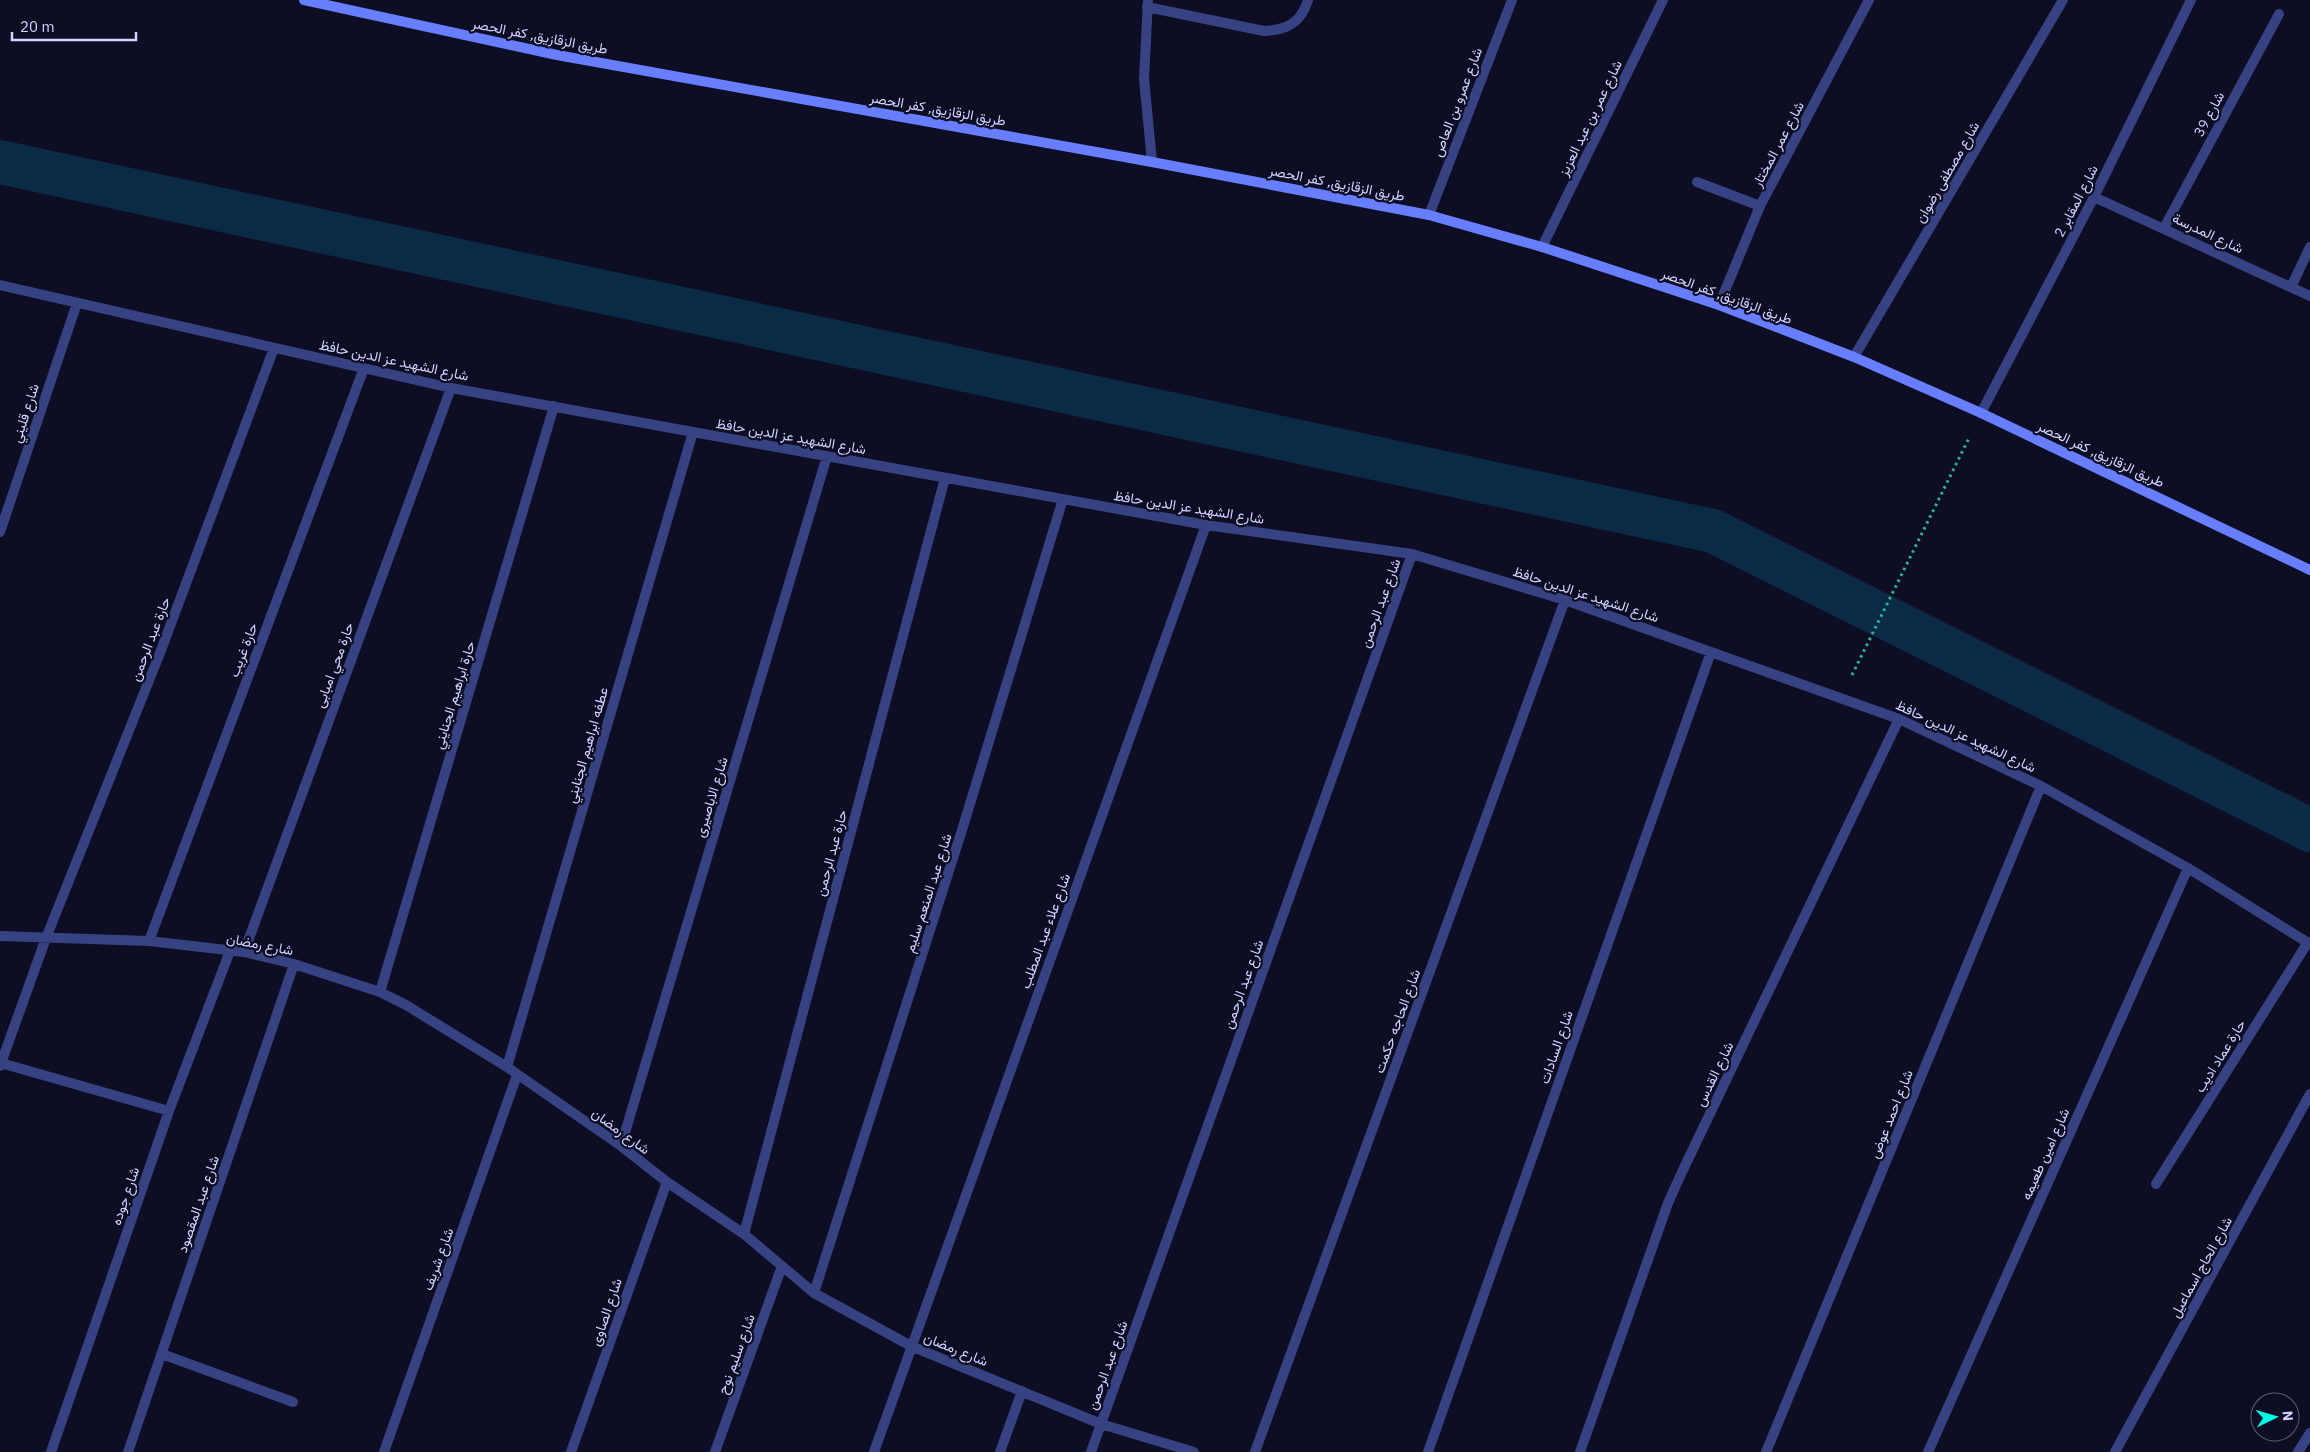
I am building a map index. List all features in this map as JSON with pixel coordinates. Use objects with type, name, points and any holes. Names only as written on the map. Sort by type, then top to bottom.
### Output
[{"type":"main road","name":"طريق الزقازيق, كفر الحصر","points":[[304,0],[557,55],[1429,214],[1542,247],[1719,305],[1854,357],[1981,413],[2310,570]]},
{"type":"street","points":[[1152,162],[1144,79],[1148,4],[1264,31],[1279,30],[1293,24],[1304,13],[1308,0]]},
{"type":"street","name":"شارع عمرو بن العاص","points":[[1429,214],[1512,0]]},
{"type":"street","name":"شارع عمر بن عبد العزيز","points":[[1542,247],[1663,0]]},
{"type":"street","name":"شارع عمر المختار","points":[[1719,305],[1760,206],[1869,0]]},
{"type":"street","name":"شارع مصطفى رضوان","points":[[1854,357],[2063,0]]},
{"type":"street","name":"شارع المقابر 2","points":[[1981,413],[2094,197],[2192,0]]},
{"type":"street","name":"شارع 39","points":[[2164,228],[2279,14]]},
{"type":"street","points":[[1697,182],[1760,206]]},
{"type":"street","name":"شارع المدرسة","points":[[2094,197],[2310,296]]},
{"type":"street","points":[[2291,286],[2310,248]]},
{"type":"street","name":"شارع الشهيد عز الدين حافظ","points":[[0,285],[451,388],[1206,525],[1412,554],[1565,600],[1900,719],[2041,786],[2188,868],[2309,943]]},
{"type":"street","name":"شارع قليني","points":[[0,532],[4,508],[77,302]]},
{"type":"street","name":"حارة عبد الرحمن","points":[[1,1064],[46,938],[160,653],[274,348]]},
{"type":"street","name":"حارة غريب","points":[[149,941],[364,368]]},
{"type":"street","name":"حارة محي امبابى","points":[[244,952],[451,388]]},
{"type":"street","name":"حارة ابراهيم الجنايني","points":[[380,992],[554,406]]},
{"type":"street","name":"عطفه ابراهيم الجنايني","points":[[507,1067],[693,432]]},
{"type":"street","name":"شارع الاباصيرى","points":[[621,1146],[827,456]]},
{"type":"street","name":"حارة عبد الرحمن","points":[[744,1234],[945,478]]},
{"type":"street","name":"شارع عبد المنعم سليم","points":[[814,1293],[962,830],[1063,499]]},
{"type":"street","name":"شارع علاء عبد المطلب","points":[[874,1452],[1206,525]]},
{"type":"street","name":"شارع عبد الرحمن","points":[[1091,1452],[1412,554]]},
{"type":"street","name":"شارع الحاجه حكمت","points":[[1254,1452],[1565,600]]},
{"type":"street","name":"شارع السادات","points":[[1428,1452],[1711,652]]},
{"type":"street","name":"شارع القدس","points":[[1580,1452],[1668,1203],[1900,719]]},
{"type":"street","name":"شارع احمد عوض","points":[[1766,1452],[2041,786]]},
{"type":"street","name":"شارع امين طعيمه","points":[[1928,1452],[2188,868]]},
{"type":"street","name":"شارع رمضان","points":[[0,936],[149,941],[244,952],[294,964],[380,992],[406,1005],[507,1067],[621,1146],[667,1182],[744,1234],[814,1293],[911,1346],[1101,1424],[1194,1452]]},
{"type":"street","name":"حارة عماد اديب","points":[[2156,1184],[2309,943]]},
{"type":"street","name":"شارع جوده","points":[[51,1452],[169,1111],[230,951]]},
{"type":"street","name":"شارع عبد المقصود","points":[[128,1452],[294,964]]},
{"type":"street","points":[[1,1064],[169,1111]]},
{"type":"street","name":"شارع شريف","points":[[384,1452],[517,1075]]},
{"type":"street","name":"شارع الحاج اسماعيل","points":[[2115,1452],[2310,1094]]},
{"type":"street","name":"شارع الصاوى","points":[[572,1452],[667,1182]]},
{"type":"street","name":"شارع سليم نوح","points":[[715,1452],[782,1266]]},
{"type":"street","points":[[162,1354],[292,1402]]},
{"type":"street","points":[[1000,1452],[1022,1391]]},
{"type":"street","points":[[2298,1452],[2310,1432]]},
{"type":"path","points":[[1841,698],[1981,413]]},
{"type":"waterway","points":[[0,162],[1713,531],[2310,830]]}]
